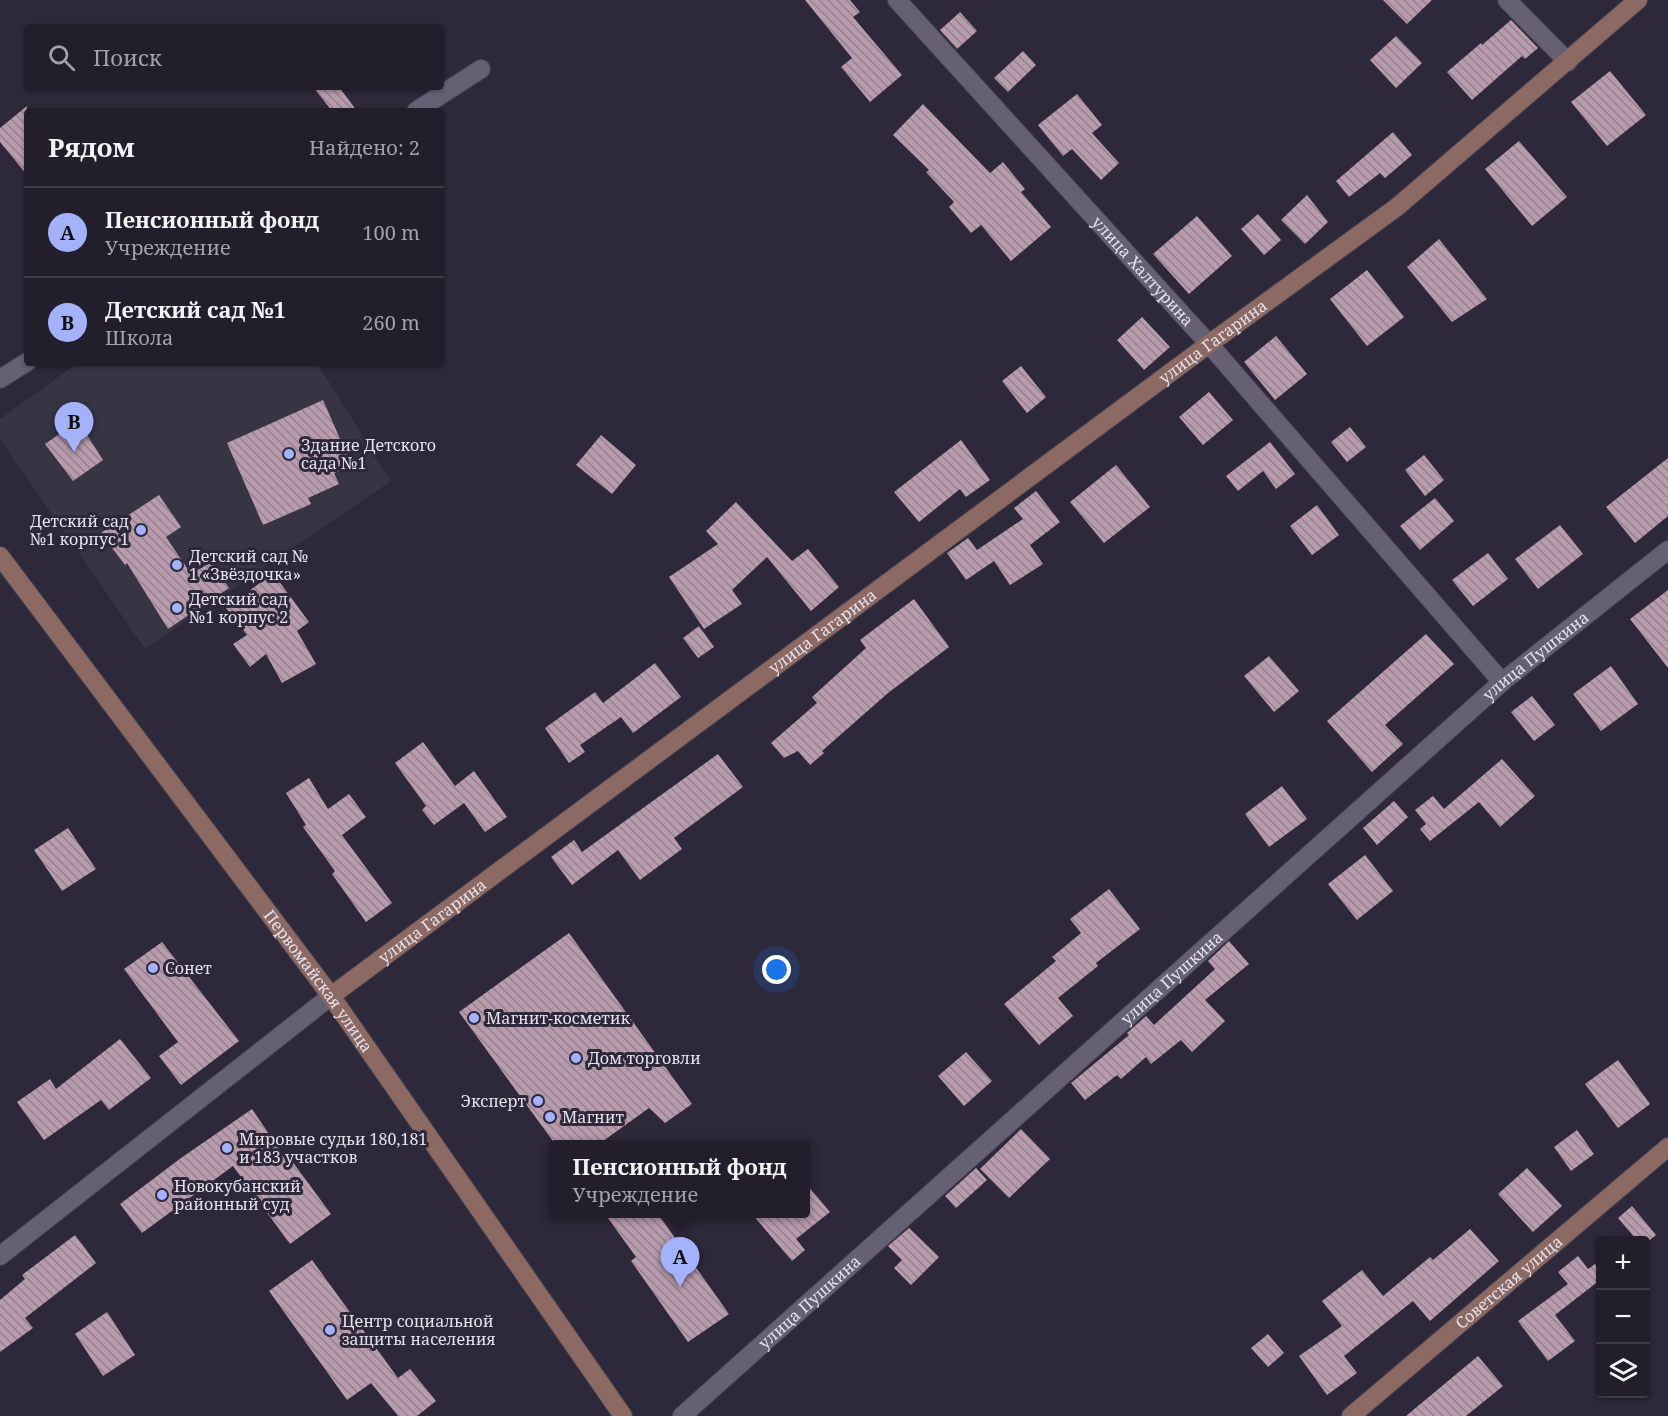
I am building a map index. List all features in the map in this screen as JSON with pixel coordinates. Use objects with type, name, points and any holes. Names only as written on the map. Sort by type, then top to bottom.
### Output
[{"type":"street","name":"улица Халтурина","points":[[897,0],[1209,344],[1502,682]]},
{"type":"street","points":[[1507,0],[1568,62]]},
{"type":"street","name":"улица Гагарина","points":[[0,1256],[331,996],[1397,207],[1638,0]]},
{"type":"street","points":[[421,108],[481,69]]},
{"type":"street","points":[[0,379],[24,364]]},
{"type":"street","name":"улица Пушкина","points":[[682,1416],[1502,682],[1668,550]]},
{"type":"street","name":"Первомайская улица","points":[[0,556],[331,996],[623,1416]]},
{"type":"street","name":"Советская улица","points":[[1351,1416],[1668,1147]]},
{"type":"shaded area","name":"Детский сад № 1 «Звёздочка»","points":[[74,366],[319,366],[391,481],[145,649],[0,439],[0,419]]},
{"type":"building","points":[[805,0],[850,0],[860,12],[853,17],[902,75],[870,102],[841,67],[852,58]]},
{"type":"building","points":[[1383,0],[1432,0],[1407,24]]},
{"type":"building","points":[[960,12],[977,31],[957,49],[940,30]]},
{"type":"building","points":[[1511,20],[1538,48],[1525,59],[1522,56],[1472,100],[1447,72]]},
{"type":"building","points":[[1396,36],[1422,63],[1396,88],[1370,60]]},
{"type":"building","points":[[1023,51],[1036,65],[1008,92],[994,78]]},
{"type":"building","points":[[1610,71],[1646,115],[1607,146],[1571,102]]},
{"type":"building","points":[[315,90],[341,90],[355,108],[330,108]]},
{"type":"building","points":[[1077,94],[1102,125],[1092,133],[1119,163],[1101,180],[1072,149],[1063,156],[1038,125]]},
{"type":"building","points":[[923,104],[990,173],[1003,162],[1025,189],[1021,192],[1051,227],[1011,261],[981,225],[971,233],[949,207],[954,202],[926,172],[929,170],[893,135]]},
{"type":"building","points":[[24,108],[24,171],[0,142],[0,128]]},
{"type":"building","points":[[1393,132],[1412,155],[1385,178],[1380,173],[1349,197],[1336,181]]},
{"type":"building","points":[[1519,141],[1567,197],[1532,226],[1485,169]]},
{"type":"building","points":[[1307,195],[1328,222],[1305,244],[1281,220]]},
{"type":"building","points":[[1258,214],[1281,240],[1264,255],[1241,229]]},
{"type":"building","points":[[1197,216],[1232,256],[1189,294],[1153,254]]},
{"type":"building","points":[[1439,239],[1487,299],[1452,322],[1407,267]]},
{"type":"building","points":[[1367,270],[1404,317],[1367,346],[1330,299]]},
{"type":"building","points":[[1142,317],[1170,347],[1144,370],[1117,340]]},
{"type":"building","points":[[1276,336],[1307,374],[1275,400],[1244,362]]},
{"type":"building","points":[[1021,366],[1046,397],[1027,413],[1002,381]]},
{"type":"building","points":[[1209,392],[1233,420],[1203,445],[1179,417]]},
{"type":"building","name":"Здание Детского сада №1","points":[[323,400],[352,466],[334,473],[339,484],[308,498],[311,504],[263,525],[227,443]]},
{"type":"building","points":[[78,421],[103,460],[73,481],[45,444]]},
{"type":"building","points":[[1350,427],[1366,447],[1347,462],[1331,442]]},
{"type":"building","points":[[601,435],[636,465],[612,494],[576,465]]},
{"type":"building","points":[[961,440],[990,480],[966,497],[960,489],[919,522],[894,492]]},
{"type":"building","points":[[1270,442],[1295,474],[1276,489],[1263,471],[1238,491],[1226,476]]},
{"type":"building","points":[[1424,455],[1444,480],[1425,496],[1405,470]]},
{"type":"building","points":[[1668,458],[1668,516],[1635,543],[1606,507]]},
{"type":"building","points":[[1116,465],[1150,507],[1104,543],[1070,502]]},
{"type":"building","points":[[1036,491],[1060,522],[1030,545],[1043,564],[1010,585],[994,561],[966,580],[947,553],[968,538],[977,550],[1023,519],[1014,508]]},
{"type":"building","points":[[159,495],[181,527],[166,537],[191,574],[211,562],[229,588],[168,629],[127,563],[125,565],[101,533]]},
{"type":"building","points":[[1435,498],[1454,521],[1420,550],[1400,526]]},
{"type":"building","points":[[736,502],[792,561],[808,549],[839,587],[811,611],[767,557],[732,590],[742,604],[704,629],[669,577],[718,544],[706,531]]},
{"type":"building","points":[[1317,505],[1339,535],[1312,555],[1290,526]]},
{"type":"building","points":[[1560,525],[1583,554],[1538,589],[1515,559]]},
{"type":"building","points":[[1488,553],[1508,579],[1473,606],[1452,580]]},
{"type":"building","points":[[273,573],[309,622],[297,631],[316,664],[282,683],[266,654],[250,667],[233,644],[247,635],[226,608]]},
{"type":"building","points":[[1668,590],[1668,668],[1630,619]]},
{"type":"building","points":[[914,599],[949,647],[888,693],[822,751],[824,753],[810,765],[798,751],[784,758],[771,743],[817,703],[812,697],[866,648],[860,640]]},
{"type":"building","points":[[699,626],[714,647],[698,658],[683,638]]},
{"type":"building","points":[[1426,634],[1454,664],[1385,725],[1403,744],[1372,772],[1327,721]]},
{"type":"building","points":[[1269,656],[1299,691],[1274,712],[1244,676]]},
{"type":"building","points":[[655,663],[681,697],[633,733],[621,717],[580,745],[585,752],[569,763],[545,728],[595,692],[603,703]]},
{"type":"building","points":[[1611,666],[1638,704],[1601,731],[1573,694]]},
{"type":"building","points":[[1532,696],[1555,725],[1534,741],[1511,712]]},
{"type":"building","points":[[423,742],[455,786],[474,771],[507,817],[485,832],[464,803],[434,825],[422,810],[426,806],[395,763]]},
{"type":"building","points":[[718,754],[743,787],[674,838],[682,849],[640,880],[618,850],[572,885],[551,857],[574,840],[582,852]]},
{"type":"building","points":[[1502,759],[1535,796],[1500,827],[1479,802],[1430,841],[1420,829],[1426,824],[1415,810],[1433,796],[1444,809]]},
{"type":"building","points":[[309,778],[328,809],[349,794],[366,817],[342,835],[392,903],[366,922],[332,874],[335,871],[303,827],[306,825],[286,793]]},
{"type":"building","points":[[1282,786],[1307,819],[1269,847],[1245,814]]},
{"type":"building","points":[[1394,801],[1408,817],[1377,845],[1363,828]]},
{"type":"building","points":[[68,828],[96,869],[62,891],[34,850]]},
{"type":"building","points":[[1365,855],[1393,891],[1357,920],[1328,884]]},
{"type":"building","points":[[1109,889],[1140,929],[1096,963],[1098,966],[1058,998],[1073,1016],[1039,1045],[1004,1004],[1056,961],[1052,957],[1081,933],[1070,919]]},
{"type":"building","name":"Дом торговли","points":[[569,933],[692,1104],[665,1123],[649,1108],[605,1140],[552,1140],[459,1012]]},
{"type":"building","points":[[1229,941],[1249,964],[1205,1000],[1225,1021],[1192,1052],[1181,1040],[1151,1064],[1146,1057],[1121,1079],[1117,1075],[1085,1100],[1071,1083],[1129,1035],[1127,1033],[1146,1016],[1154,1025],[1215,969],[1208,961]]},
{"type":"building","points":[[162,942],[239,1041],[181,1085],[159,1056],[178,1042],[124,969]]},
{"type":"building","points":[[120,1039],[151,1078],[109,1110],[101,1100],[44,1140],[17,1102],[50,1079],[56,1089]]},
{"type":"building","points":[[966,1052],[992,1081],[964,1106],[938,1076]]},
{"type":"building","points":[[1618,1060],[1650,1104],[1618,1128],[1585,1084]]},
{"type":"building","points":[[252,1109],[289,1163],[292,1161],[331,1214],[290,1244],[233,1166],[142,1233],[120,1204]]},
{"type":"building","points":[[1021,1129],[1050,1159],[1009,1198],[980,1169]]},
{"type":"building","points":[[1577,1130],[1594,1154],[1571,1171],[1554,1147]]},
{"type":"building","points":[[976,1168],[987,1180],[956,1208],[945,1196]]},
{"type":"building","points":[[1527,1168],[1562,1206],[1533,1232],[1498,1194]]},
{"type":"building","points":[[810,1189],[830,1212],[796,1239],[805,1250],[792,1261],[755,1218],[810,1218]]},
{"type":"building","points":[[1632,1206],[1656,1235],[1650,1240],[1650,1236],[1634,1236],[1618,1218]]},
{"type":"building","points":[[608,1218],[661,1218],[729,1314],[688,1342],[631,1261],[636,1257]]},
{"type":"building","points":[[909,1228],[939,1257],[911,1285],[894,1268],[902,1260],[888,1246]]},
{"type":"building","points":[[1470,1229],[1499,1261],[1430,1321],[1413,1301],[1344,1356],[1357,1373],[1327,1395],[1299,1356],[1342,1326],[1322,1301],[1362,1270],[1383,1296],[1430,1257],[1433,1260]]},
{"type":"building","points":[[75,1235],[96,1263],[25,1318],[33,1328],[0,1352],[0,1300],[25,1279],[22,1275]]},
{"type":"building","points":[[1578,1256],[1588,1269],[1596,1265],[1596,1283],[1555,1315],[1575,1341],[1548,1361],[1518,1321],[1568,1284],[1558,1272]]},
{"type":"building","name":"Центр социальной защиты населения","points":[[312,1260],[398,1378],[410,1369],[436,1401],[417,1416],[398,1416],[371,1383],[347,1400],[269,1291]]},
{"type":"building","points":[[107,1312],[135,1355],[103,1376],[75,1334]]},
{"type":"building","points":[[1268,1334],[1284,1353],[1268,1367],[1251,1348]]},
{"type":"building","points":[[1478,1356],[1503,1386],[1466,1416],[1406,1416]]},
{"type":"place","name":"Детский сад №1","points":[[74,452]]},
{"type":"place","name":"Здание Детского сада №1","points":[[289,454]]},
{"type":"place","name":"Детский сад №1 корпус 1","points":[[141,530]]},
{"type":"place","name":"Детский сад № 1 «Звёздочка»","points":[[177,565]]},
{"type":"place","name":"Детский сад №1 корпус 2","points":[[177,608]]},
{"type":"place","name":"Сонет","points":[[153,968]]},
{"type":"place","name":"Магнит-косметик","points":[[474,1018]]},
{"type":"place","name":"Дом торговли","points":[[576,1058]]},
{"type":"place","name":"Эксперт","points":[[538,1101]]},
{"type":"place","name":"Магнит","points":[[550,1117]]},
{"type":"place","name":"Мировые судьи 180,181 и 183 участков","points":[[227,1148]]},
{"type":"place","name":"Новокубанский районный суд","points":[[162,1195]]},
{"type":"place","name":"Пенсионный фонд","points":[[680,1287]]},
{"type":"place","name":"Центр социальной защиты населения","points":[[330,1330]]}]
